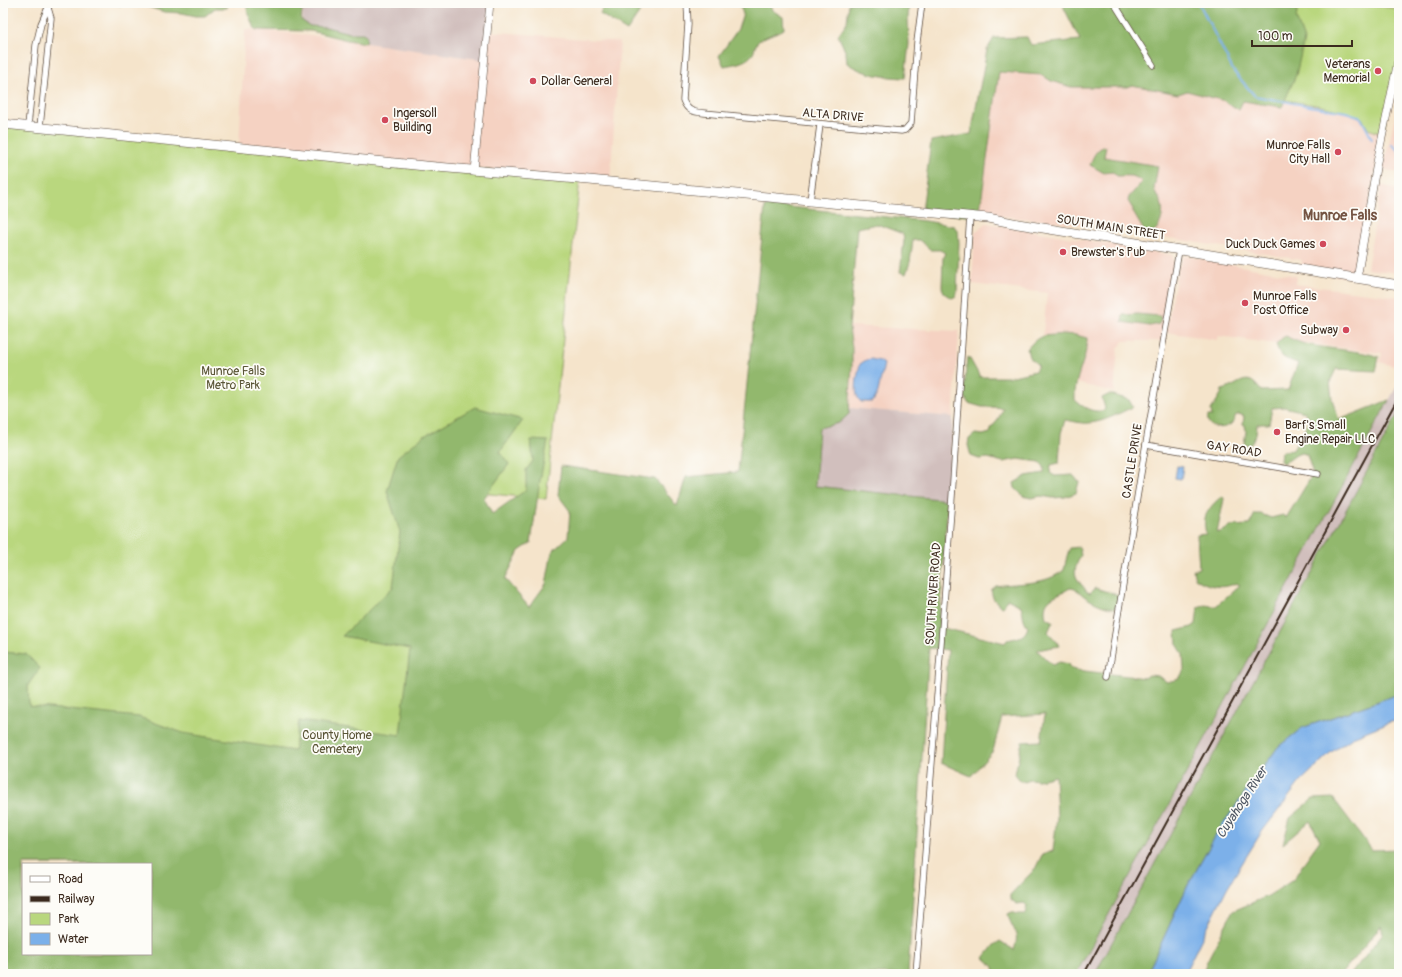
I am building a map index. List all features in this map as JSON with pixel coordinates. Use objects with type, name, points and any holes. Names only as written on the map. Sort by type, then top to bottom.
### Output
[{"type":"main road","name":"SOUTH MAIN STREET","points":[[3,124],[474,171],[589,180],[988,218],[1399,285]]},
{"type":"street","points":[[474,171],[490,3]]},
{"type":"street","name":"ALTA DRIVE","points":[[687,3],[688,24],[683,100],[688,109],[724,116],[901,132],[911,123],[917,42],[922,3]]},
{"type":"street","points":[[1114,3],[1153,65]]},
{"type":"street","points":[[28,126],[36,45],[41,24],[49,5]]},
{"type":"street","points":[[40,127],[51,18],[49,5]]},
{"type":"street","points":[[1357,279],[1377,162],[1399,56]]},
{"type":"street","points":[[810,202],[820,125]]},
{"type":"street","name":"SOUTH RIVER ROAD","points":[[916,974],[954,460],[970,216]]},
{"type":"street","name":"CASTLE DRIVE","points":[[1108,677],[1179,250]]},
{"type":"street","name":"GAY ROAD","points":[[1146,445],[1318,474]]},
{"type":"shaded area","points":[[303,3],[490,3],[485,60],[366,43],[366,40],[302,29]]},
{"type":"shaded area","points":[[245,29],[319,36],[485,60],[487,31],[620,42],[610,182],[239,147]]},
{"type":"shaded area","points":[[999,72],[1042,75],[1051,81],[1127,87],[1132,85],[1178,94],[1180,86],[1282,107],[1285,100],[1321,106],[1346,112],[1362,118],[1369,129],[1381,133],[1357,279],[1300,270],[1302,260],[1127,231],[1126,228],[1087,222],[1086,225],[980,214]]},
{"type":"shaded area","points":[[1397,108],[1399,109],[1399,173],[1383,169]]},
{"type":"shaded area","points":[[1381,185],[1399,190],[1399,273],[1367,269]]},
{"type":"shaded area","points":[[986,223],[1172,255],[1174,262],[1161,341],[1123,341],[1118,350],[1114,392],[1076,383],[1079,373],[1063,334],[1043,335],[1047,293],[972,284],[975,232]]},
{"type":"shaded area","points":[[1186,256],[1296,276],[1295,284],[1399,297],[1399,356],[1393,366],[1380,362],[1382,353],[1292,341],[1286,336],[1276,344],[1219,336],[1217,340],[1166,332],[1178,268],[1183,257]]},
{"type":"shaded area","points":[[849,326],[959,331],[953,417],[850,408],[852,365]]},
{"type":"shaded area","points":[[1399,382],[1399,412],[1095,974],[1076,974],[1233,688]]},
{"type":"shaded area","points":[[850,408],[953,417],[948,500],[815,486],[819,428],[839,423],[849,414]]},
{"type":"green space","points":[[105,3],[228,3],[227,8],[215,8],[205,16],[196,16],[182,13],[164,12],[145,6]]},
{"type":"green space","points":[[247,3],[303,3],[301,20],[310,26],[326,27],[350,33],[363,33],[367,36],[366,43],[311,31],[256,30],[248,14]]},
{"type":"green space","points":[[604,3],[646,3],[627,31],[600,14]]},
{"type":"green space","points":[[739,3],[769,3],[772,10],[783,17],[784,29],[759,41],[753,54],[746,60],[724,66],[719,56],[738,29],[743,14]]},
{"type":"green space","points":[[849,3],[909,3],[909,44],[905,78],[874,75],[847,63],[846,53],[838,35],[847,22]]},
{"type":"green space","points":[[1064,3],[1299,3],[1296,18],[1304,40],[1296,75],[1282,107],[1243,101],[1239,109],[1234,108],[1225,101],[1187,91],[1178,94],[1132,85],[1127,87],[1071,87],[1051,81],[1042,75],[999,72],[979,217],[922,212],[931,141],[971,134],[987,50],[994,38],[1027,37],[1031,45],[1080,40],[1064,8]]},
{"type":"green space","points":[[1217,3],[1358,3],[1399,9],[1399,54],[1383,134],[1368,129],[1362,118],[1346,112],[1321,106],[1205,87]]},
{"type":"green space","name":"Munroe Falls Metro Park","points":[[3,124],[580,179],[546,499],[435,489],[399,974],[3,974]]},
{"type":"green space","points":[[1106,146],[1104,157],[1158,166],[1154,189],[1162,204],[1162,213],[1161,222],[1154,231],[1144,231],[1128,201],[1129,197],[1142,182],[1134,177],[1117,176],[1113,172],[1104,173],[1090,165],[1096,153]]},
{"type":"green space","name":"County Home Cemetery","points":[[769,205],[926,221],[954,226],[958,231],[957,292],[956,296],[952,298],[945,294],[942,288],[943,257],[945,253],[940,250],[931,250],[919,240],[913,240],[910,262],[906,274],[900,272],[904,241],[903,234],[877,224],[857,228],[849,328],[852,348],[852,365],[849,414],[839,423],[819,428],[815,486],[948,500],[939,627],[1005,643],[1007,640],[1023,635],[1028,626],[1024,619],[1021,606],[1007,599],[1004,606],[1001,607],[993,598],[991,590],[996,586],[1048,579],[1064,570],[1070,548],[1079,547],[1081,555],[1075,574],[1086,591],[1090,593],[1095,588],[1118,595],[1119,599],[1117,607],[1114,609],[1102,606],[1084,596],[1077,590],[1070,588],[1051,598],[1045,611],[1046,618],[1053,621],[1048,632],[1059,646],[1037,650],[1052,665],[1060,662],[1068,664],[1070,668],[1076,670],[1145,678],[1149,675],[1158,676],[1167,682],[1179,679],[1184,670],[1183,654],[1177,644],[1176,631],[1192,627],[1196,624],[1198,607],[1203,605],[1216,606],[1240,585],[1236,583],[1220,587],[1209,585],[1195,578],[1193,570],[1199,568],[1197,535],[1206,534],[1206,515],[1215,503],[1223,496],[1224,499],[1217,533],[1230,526],[1249,525],[1255,514],[1261,514],[1271,518],[1283,515],[1286,518],[1313,474],[1307,455],[1303,453],[1300,453],[1282,463],[1280,460],[1281,452],[1293,450],[1310,420],[1305,412],[1284,407],[1272,408],[1269,424],[1257,424],[1256,435],[1250,445],[1244,444],[1246,431],[1245,425],[1243,424],[1244,416],[1239,414],[1235,416],[1234,421],[1230,425],[1220,428],[1211,425],[1208,421],[1208,416],[1212,416],[1211,410],[1222,390],[1242,381],[1251,381],[1261,391],[1288,390],[1298,363],[1284,357],[1279,352],[1276,344],[1282,338],[1286,336],[1296,341],[1319,347],[1379,357],[1376,371],[1336,369],[1330,382],[1332,399],[1339,420],[1389,400],[1076,974],[994,974],[994,967],[984,958],[994,945],[1000,941],[1014,950],[1016,934],[1008,914],[1012,912],[1017,914],[1025,914],[1027,906],[1024,903],[1017,904],[1010,899],[1010,895],[1035,869],[1042,855],[1053,851],[1057,817],[1055,776],[1039,780],[1029,779],[1025,782],[1020,780],[1015,774],[1022,742],[1041,741],[1045,714],[1002,717],[993,751],[971,776],[941,763],[948,650],[929,648],[908,974],[3,974],[3,652],[26,654],[40,668],[28,685],[29,706],[139,717],[183,733],[294,751],[299,721],[400,735],[410,649],[342,636],[393,587],[400,532],[387,491],[398,456],[424,436],[475,407],[523,420],[500,452],[509,464],[484,498],[492,514],[526,490],[526,470],[533,461],[531,440],[548,441],[540,480],[531,543],[519,551],[505,579],[529,607],[546,584],[552,552],[568,537],[570,511],[558,495],[561,466],[655,479],[677,506],[686,477],[738,472],[765,207]]},
{"type":"green space","points":[[1137,314],[1160,316],[1161,320],[1159,324],[1150,326],[1122,322],[1123,315]]},
{"type":"green space","points":[[1063,334],[1087,338],[1087,346],[1076,384],[1075,400],[1088,409],[1103,411],[1105,408],[1102,398],[1110,394],[1129,400],[1133,407],[1106,419],[1095,422],[1083,423],[1065,420],[1061,433],[1059,463],[1051,465],[1050,473],[1055,476],[1073,475],[1079,482],[1076,493],[1065,497],[1053,498],[1041,496],[1031,498],[1023,496],[1015,488],[1014,483],[1026,476],[1044,473],[1044,467],[1040,462],[1018,459],[1003,462],[988,458],[979,459],[971,456],[968,445],[969,439],[975,434],[983,435],[990,433],[1003,408],[982,407],[968,403],[964,395],[967,357],[970,359],[980,377],[1009,377],[1035,371],[1038,365],[1029,357],[1027,349],[1036,340],[1043,336]]},
{"type":"green space","points":[[1399,412],[1399,694],[1302,728],[1278,747],[1220,828],[1188,885],[1147,974],[1095,974]]},
{"type":"green space","points":[[1333,798],[1372,850],[1399,849],[1399,974],[1351,974],[1383,933],[1381,926],[1341,974],[1203,974],[1207,961],[1233,911],[1268,896],[1293,880],[1320,840],[1310,821],[1283,844],[1290,818],[1313,799]]},
{"type":"water","points":[[871,359],[880,361],[884,364],[878,392],[873,402],[861,402],[858,398],[856,389],[860,364]]},
{"type":"water","points":[[1177,466],[1183,467],[1181,479],[1175,478]]},
{"type":"water","name":"Cuyahoga River","points":[[1399,694],[1399,720],[1387,723],[1355,736],[1330,753],[1300,782],[1261,833],[1227,888],[1184,974],[1147,974],[1188,885],[1220,828],[1278,747],[1302,728]]},
{"type":"waterway","points":[[1199,3],[1234,72],[1255,96],[1346,112],[1358,116],[1361,118],[1372,139]]},
{"type":"waterway","points":[[1392,145],[1399,151]]},
{"type":"railway","points":[[1084,974],[1399,396]]},
{"type":"place","name":"Veterans Memorial","points":[[1378,71]]},
{"type":"place","name":"Dollar General","points":[[533,81]]},
{"type":"place","name":"Ingersoll Building","points":[[385,120]]},
{"type":"place","name":"Munroe Falls City Hall","points":[[1338,152]]},
{"type":"place","name":"Duck Duck Games","points":[[1323,244]]},
{"type":"place","name":"Brewster's Pub","points":[[1063,252]]},
{"type":"place","name":"Munroe Falls Post Office","points":[[1245,303]]},
{"type":"place","name":"Subway","points":[[1346,330]]},
{"type":"place","name":"Barf's Small Engine Repair LLC","points":[[1277,432]]},
{"type":"district","name":"Munroe Falls","points":[[1340,215]]}]
